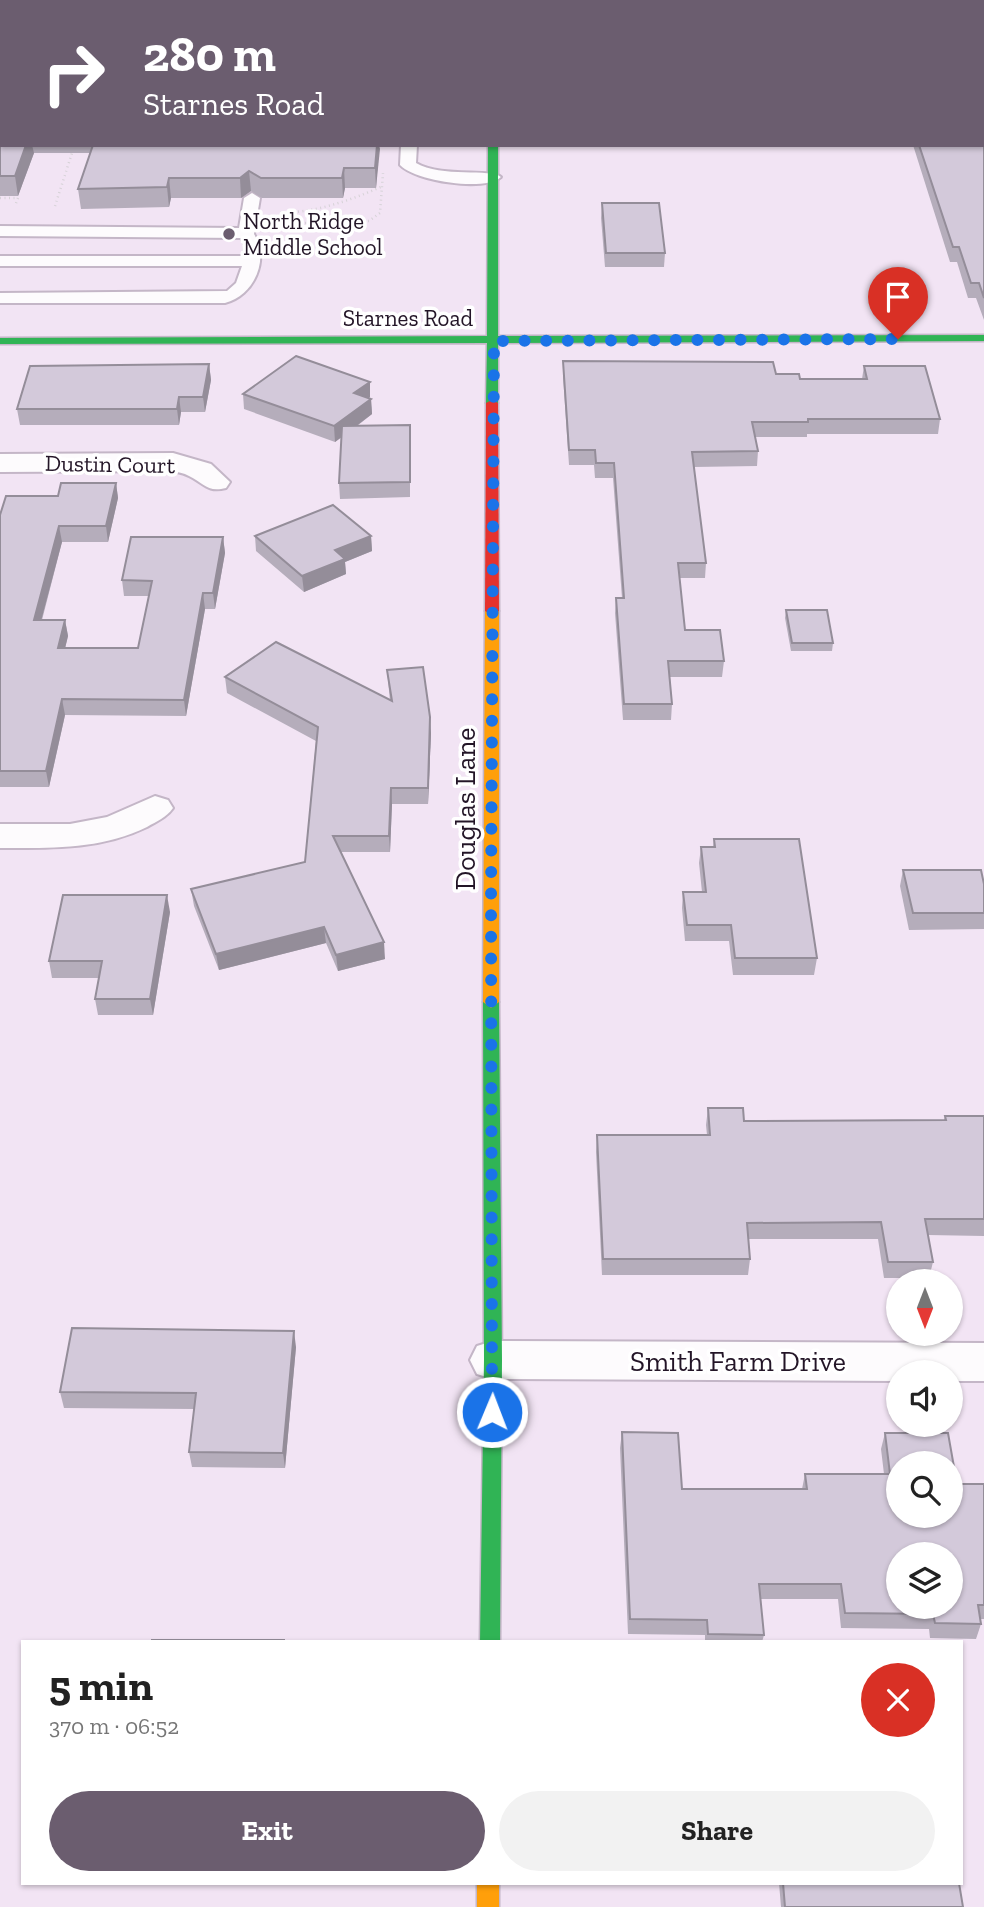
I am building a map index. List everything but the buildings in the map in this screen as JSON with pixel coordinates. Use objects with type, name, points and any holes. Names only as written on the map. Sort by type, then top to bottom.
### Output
[{"type":"street","name":"Douglas Lane","points":[[490,1640],[493,1360],[493,147]]},
{"type":"street","name":"Starnes Road","points":[[0,341],[984,338]]},
{"type":"street","name":"Dustin Court","points":[[0,463],[173,462],[201,470],[215,482]]},
{"type":"street","points":[[0,836],[70,836],[116,827],[155,808]]},
{"type":"street","name":"Smith Farm Drive","points":[[493,1360],[984,1362]]},
{"type":"street","points":[[488,1885],[488,1907]]},
{"type":"lane","points":[[409,147],[408,165],[418,172],[437,177],[493,177]]},
{"type":"lane","points":[[0,298],[225,298],[235,295],[246,285],[253,245],[246,234],[252,198]]},
{"type":"lane","points":[[0,231],[246,234]]},
{"type":"lane","points":[[0,261],[250,261]]},
{"type":"traffic: fast","points":[[492,403],[493,147]]},
{"type":"traffic: fast","points":[[0,341],[984,338]]},
{"type":"traffic: fast","points":[[490,1640],[493,1360],[491,1002]]},
{"type":"traffic: slow","points":[[491,1002],[492,611]]},
{"type":"traffic: slow","points":[[488,1885],[488,1907]]},
{"type":"traffic: jam","points":[[492,403],[492,611]]},
{"type":"place","name":"North Ridge Middle School","points":[[229,234]]},
{"type":"route","points":[[492,1412],[494,341],[898,339]]}]
